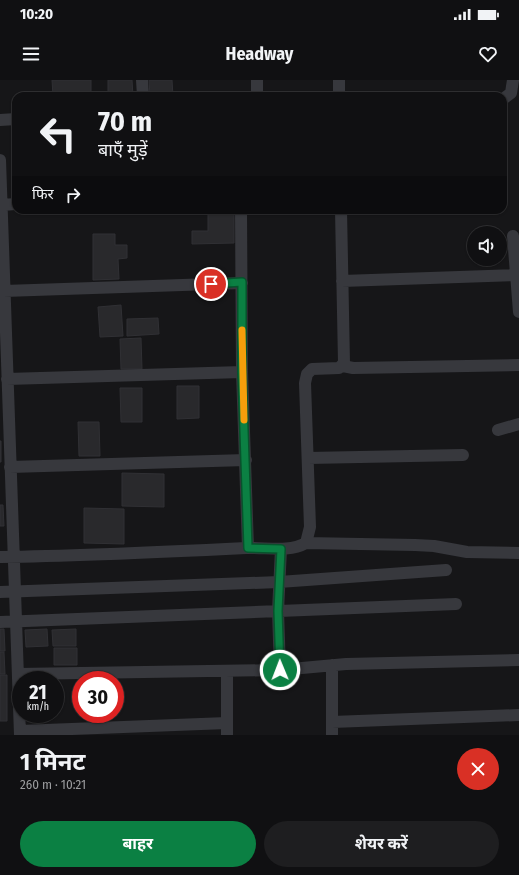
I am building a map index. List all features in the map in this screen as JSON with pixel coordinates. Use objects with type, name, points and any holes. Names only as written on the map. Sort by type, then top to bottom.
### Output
[{"type":"street","points":[[142,80],[143,92]]},
{"type":"street","points":[[257,80],[257,92]]},
{"type":"street","points":[[339,80],[339,92]]},
{"type":"street","points":[[507,96],[511,92],[513,80]]},
{"type":"street","points":[[0,120],[12,119]]},
{"type":"street","points":[[0,160],[18,671]]},
{"type":"street","points":[[2,205],[12,204]]},
{"type":"street","points":[[241,214],[242,372],[248,548]]},
{"type":"street","points":[[341,214],[345,359],[343,366]]},
{"type":"street","points":[[513,236],[519,312]]},
{"type":"street","points":[[342,281],[516,275]]},
{"type":"street","points":[[4,291],[242,282]]},
{"type":"street","points":[[306,543],[310,527],[305,383],[308,374],[312,369],[343,366],[353,368],[519,365]]},
{"type":"street","points":[[7,379],[242,372]]},
{"type":"street","points":[[498,430],[519,424]]},
{"type":"street","points":[[308,458],[463,455]]},
{"type":"street","points":[[10,467],[246,460]]},
{"type":"street","points":[[0,557],[169,553],[248,548],[281,549],[299,547],[306,543],[415,545],[434,546],[466,552],[519,553]]},
{"type":"street","points":[[280,670],[278,611],[281,549]]},
{"type":"street","points":[[0,592],[279,582],[446,570]]},
{"type":"street","points":[[0,622],[456,604]]},
{"type":"street","points":[[64,673],[280,670],[346,664],[519,660]]},
{"type":"street","points":[[332,666],[332,735]]},
{"type":"street","points":[[20,723],[20,733],[227,729],[227,671]]},
{"type":"street","points":[[332,722],[519,715]]},
{"type":"building","points":[[52,80],[91,80],[91,92],[53,92]]},
{"type":"building","points":[[108,80],[132,80],[133,92],[108,92]]},
{"type":"building","points":[[149,80],[172,80],[173,92],[150,92]]},
{"type":"building","points":[[208,214],[234,214],[234,243],[192,244],[192,231],[208,231]]},
{"type":"building","points":[[93,234],[115,234],[115,245],[127,245],[127,258],[118,259],[119,279],[93,280]]},
{"type":"building","points":[[121,305],[123,336],[100,337],[98,307]]},
{"type":"building","points":[[158,318],[159,334],[127,336],[127,319]]},
{"type":"building","points":[[141,338],[142,369],[121,369],[120,339]]},
{"type":"building","points":[[177,386],[199,386],[199,418],[177,419]]},
{"type":"building","points":[[120,388],[142,388],[142,422],[121,422]]},
{"type":"building","points":[[78,422],[99,422],[100,456],[79,456]]},
{"type":"building","points":[[1,441],[1,462],[0,462]]},
{"type":"building","points":[[122,473],[164,474],[164,507],[122,506]]},
{"type":"building","points":[[0,505],[3,505],[4,526],[0,526]]},
{"type":"building","points":[[84,508],[124,509],[124,544],[84,543]]},
{"type":"building","points":[[0,629],[4,629],[5,651],[0,651]]},
{"type":"building","points":[[47,629],[48,646],[26,647],[25,630]]},
{"type":"building","points":[[76,629],[76,646],[53,646],[52,630]]},
{"type":"building","points":[[54,648],[77,648],[77,665],[54,665]]},
{"type":"building","points":[[0,652],[4,652],[5,674],[0,674]]},
{"type":"building","points":[[0,675],[7,675],[7,721],[0,721]]},
{"type":"slow traffic","points":[[242,330],[244,420]]},
{"type":"route","points":[[211,284],[242,282],[242,372],[248,548],[281,549],[278,611],[280,670]]}]
